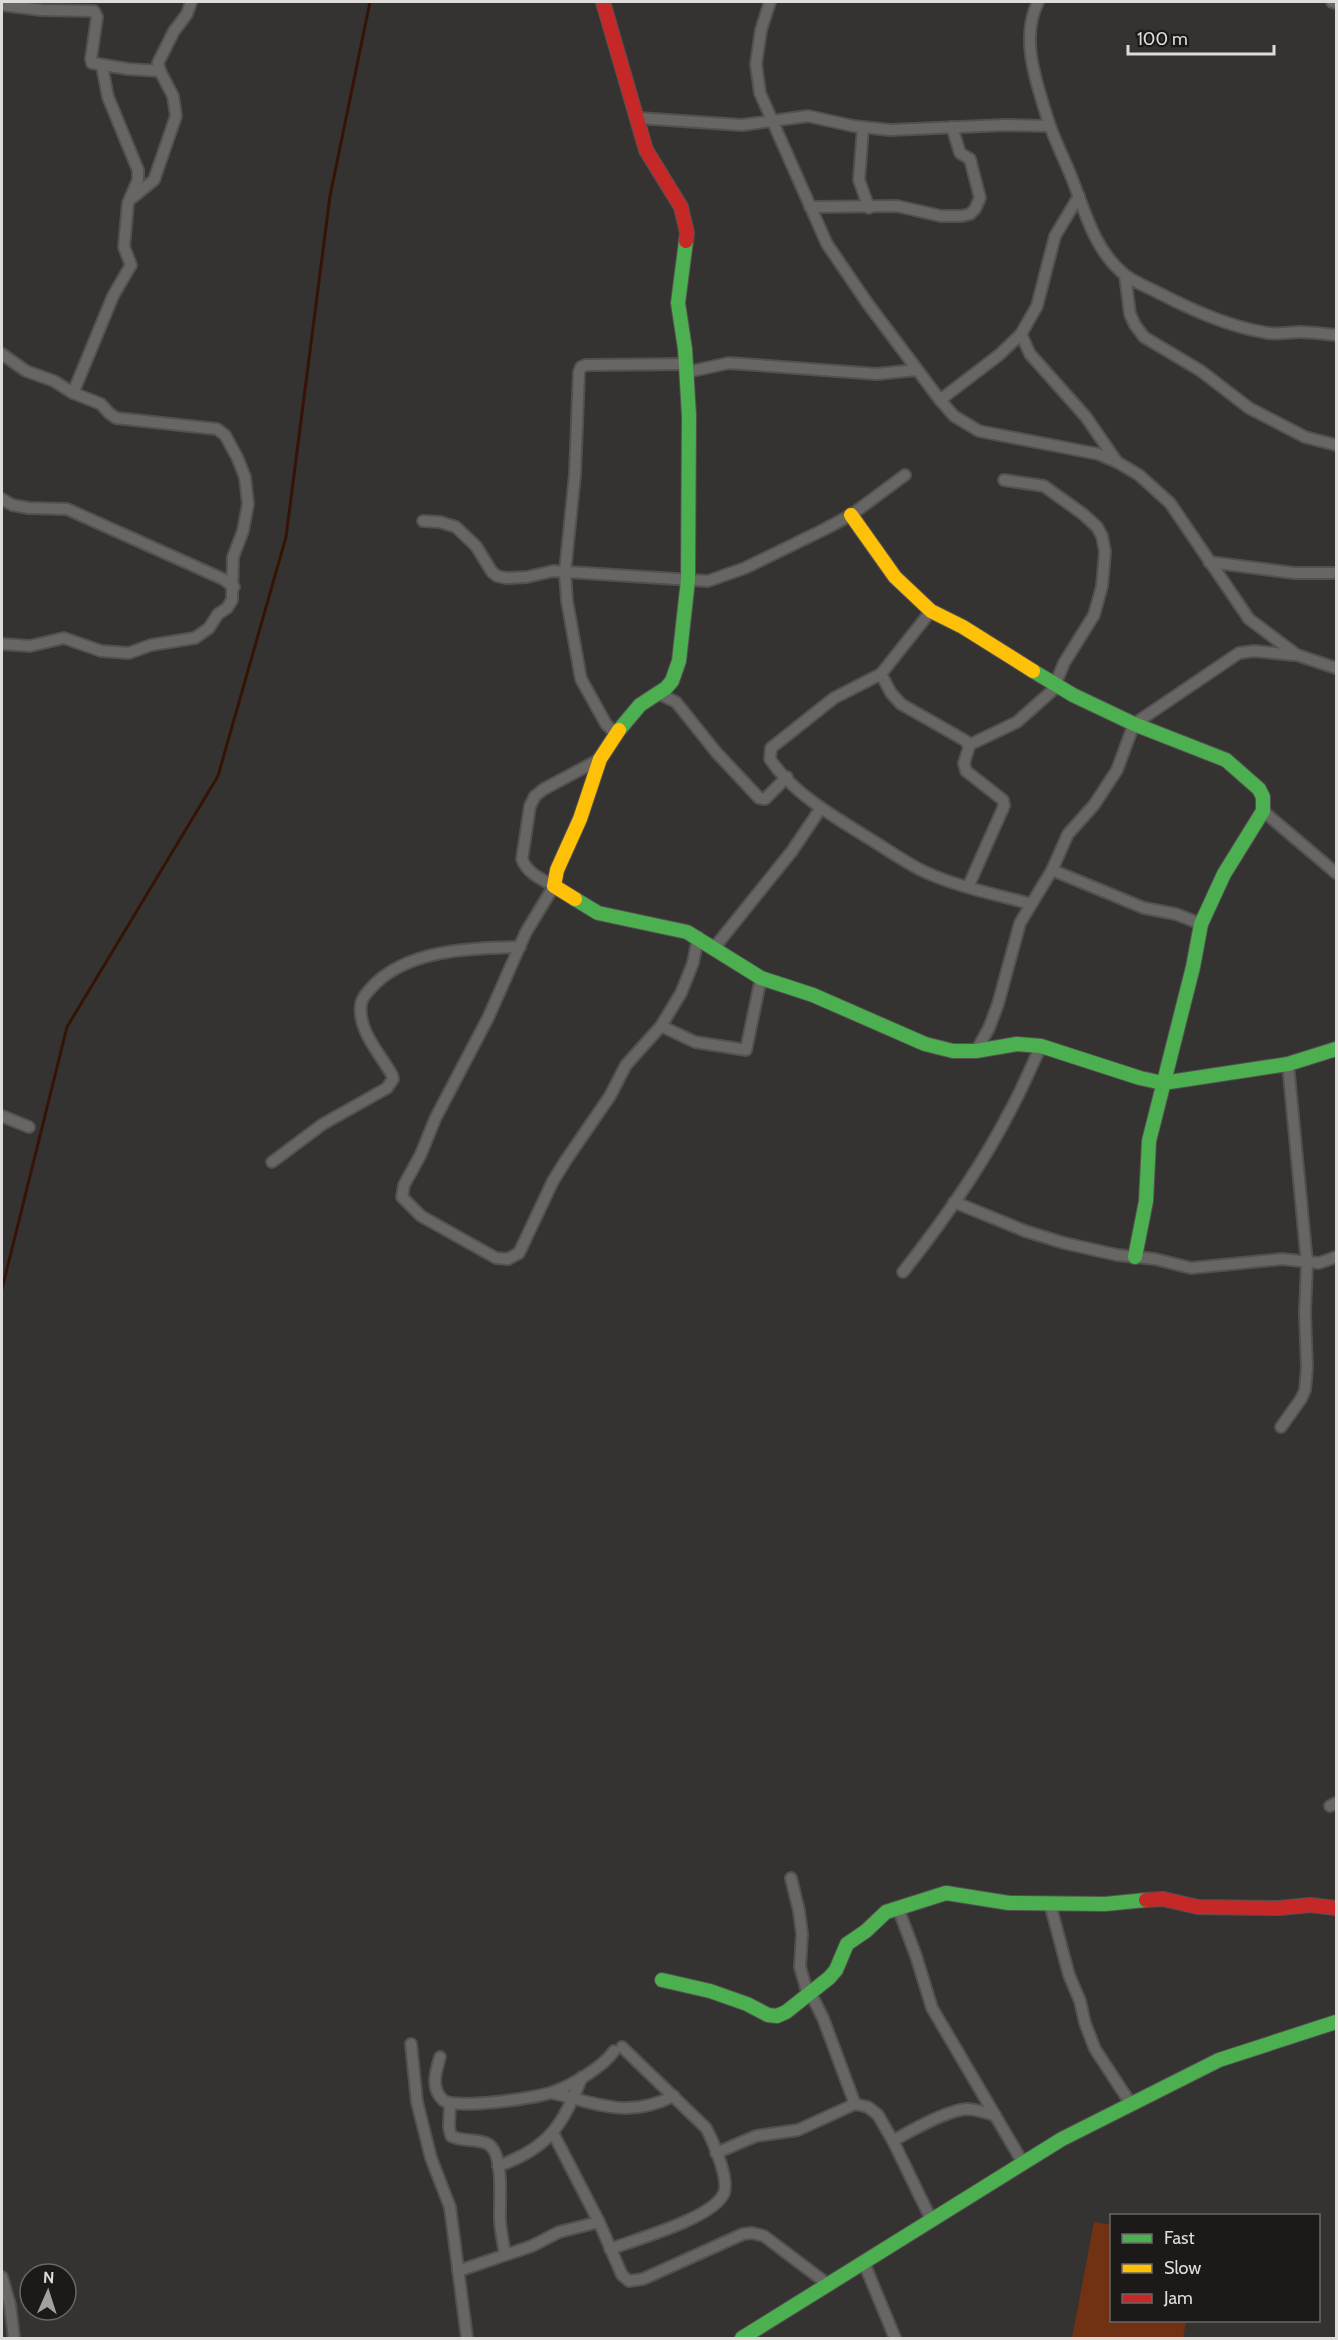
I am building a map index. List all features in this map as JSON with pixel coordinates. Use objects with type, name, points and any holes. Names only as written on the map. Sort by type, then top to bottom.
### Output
[{"type":"street","points":[[128,203],[154,180],[176,116],[173,96],[160,71],[159,60],[174,31],[187,14],[190,2]]},
{"type":"street","points":[[603,2],[646,150],[681,207],[687,234],[678,303],[689,416],[688,580],[680,661],[672,681],[659,694],[640,705],[616,734],[600,759],[580,819],[557,870],[554,886],[520,947],[488,1018],[435,1119],[402,1193],[409,1205],[421,1216],[496,1258],[508,1258],[519,1253],[553,1181],[610,1096],[626,1065],[660,1026],[688,979],[698,937]]},
{"type":"street","points":[[770,2],[761,30],[756,64],[760,93],[827,244],[916,370],[940,400],[954,416],[979,431],[1079,450],[1117,462],[1139,475],[1170,503],[1249,619],[1297,655]]},
{"type":"street","points":[[1038,2],[1031,23],[1032,61],[1050,126],[1092,232],[1112,261],[1125,275],[1210,317],[1268,333],[1300,332],[1336,335]]},
{"type":"street","points":[[2,5],[41,10],[94,11],[97,17],[91,61],[102,66],[160,71]]},
{"type":"street","points":[[73,393],[113,296],[131,265],[124,247],[128,203],[138,180],[138,170],[108,97],[102,66]]},
{"type":"street","points":[[638,118],[726,126],[774,122],[808,116],[890,130],[1050,126]]},
{"type":"street","points":[[863,127],[858,180],[869,208]]},
{"type":"street","points":[[810,207],[897,206],[940,216],[970,214],[980,198],[970,159],[960,153],[951,127]]},
{"type":"street","points":[[940,400],[999,355],[1021,334],[1037,306],[1055,236],[1079,196]]},
{"type":"street","points":[[1125,275],[1130,314],[1144,337],[1201,371],[1249,408],[1305,437],[1336,446]]},
{"type":"street","points":[[1021,334],[1030,354],[1086,417],[1117,462]]},
{"type":"street","points":[[2,354],[26,371],[54,381],[73,393],[101,404],[116,418],[217,429],[225,435],[245,477],[248,504],[243,531],[233,557],[234,587],[231,604],[218,614],[209,628],[195,638],[150,645],[129,652],[101,651],[64,638],[30,646],[2,644]]},
{"type":"street","points":[[616,734],[603,718],[581,679],[571,632],[565,572],[575,474],[579,369],[586,365],[686,368],[729,363],[877,374],[916,370]]},
{"type":"street","points":[[423,521],[440,522],[456,528],[476,546],[489,568],[497,576],[516,578],[553,571],[708,581],[744,568],[851,515],[905,475]]},
{"type":"street","points":[[968,887],[1004,807],[1001,796],[966,771],[964,765],[969,745],[1025,717],[1056,685],[1064,663],[1088,625],[1098,604],[1104,559],[1102,536],[1083,513],[1054,492],[1031,483],[1004,480]]},
{"type":"street","points":[[2,499],[12,505],[29,508],[67,509],[116,533],[223,579],[234,587]]},
{"type":"street","points":[[851,515],[896,577],[931,611],[963,627],[1056,685],[1134,724],[1226,760],[1259,789],[1263,797],[1263,811],[1224,874],[1201,924],[1149,1141],[1146,1201],[1135,1257]]},
{"type":"street","points":[[1209,562],[1294,573],[1336,573]]},
{"type":"street","points":[[931,611],[881,674],[834,699],[771,748],[770,759],[821,808],[924,871],[968,887],[1030,904]]},
{"type":"street","points":[[976,1051],[989,1028],[998,1004],[1016,933],[1030,904],[1052,870],[1068,834],[1094,805],[1116,770],[1134,724],[1239,653],[1254,651],[1297,655],[1336,668]]},
{"type":"street","points":[[881,674],[891,693],[901,704],[966,741],[969,745]]},
{"type":"street","points":[[659,694],[676,702],[716,752],[759,798],[765,800],[787,777]]},
{"type":"street","points":[[600,759],[543,789],[535,796],[530,806],[521,850],[524,864],[534,875],[598,913],[675,928],[698,937],[761,978],[813,995],[925,1044],[953,1051],[976,1051],[1003,1045],[1041,1046],[1140,1078],[1163,1083],[1288,1064],[1336,1049]]},
{"type":"street","points":[[714,948],[792,850],[821,808]]},
{"type":"street","points":[[1263,811],[1336,873]]},
{"type":"street","points":[[1052,870],[1144,908],[1181,915],[1201,924]]},
{"type":"street","points":[[272,1162],[323,1124],[368,1100],[391,1083],[392,1075],[370,1040],[362,1012],[362,1000],[378,981],[405,965],[448,952],[485,947],[520,947]]},
{"type":"street","points":[[660,1026],[695,1042],[746,1050],[761,978]]},
{"type":"street","points":[[903,1272],[954,1202],[1011,1111],[1041,1046]]},
{"type":"street","points":[[1281,1427],[1301,1399],[1307,1379],[1305,1313],[1307,1263],[1288,1064]]},
{"type":"street","points":[[2,1116],[29,1127]]},
{"type":"street","points":[[954,1202],[1025,1231],[1064,1243],[1117,1255],[1195,1268],[1282,1259],[1319,1263],[1336,1257]]},
{"type":"street","points":[[791,1878],[802,1934],[800,1966],[809,1993],[823,2018],[855,2104]]},
{"type":"street","points":[[662,1980],[710,1991],[747,2004],[768,2015],[777,2016],[786,2012],[836,1970],[848,1944],[886,1912],[946,1893],[1009,1903],[1140,1902],[1162,1899],[1198,1907],[1279,1908],[1310,1905],[1336,1908]]},
{"type":"street","points":[[1050,1904],[1069,1975],[1095,2049],[1131,2104]]},
{"type":"street","points":[[898,1908],[932,2008],[1023,2163]]},
{"type":"street","points":[[744,2338],[1062,2139],[1219,2060],[1336,2022]]},
{"type":"street","points":[[411,2044],[417,2102],[430,2158],[450,2207],[467,2338]]},
{"type":"street","points":[[440,2056],[435,2082],[443,2100],[450,2104],[481,2104],[552,2092],[582,2077],[618,2049],[674,2096],[706,2128],[725,2183],[725,2193],[688,2222],[610,2249]]},
{"type":"street","points":[[498,2166],[519,2159],[554,2133],[582,2077]]},
{"type":"street","points":[[552,2092],[604,2107],[638,2108],[655,2105],[674,2096]]},
{"type":"street","points":[[450,2104],[451,2136],[456,2139],[488,2144],[493,2149],[498,2166],[501,2194],[500,2218],[505,2254]]},
{"type":"street","points":[[716,2153],[756,2136],[798,2130],[855,2104],[874,2111],[893,2140],[932,2219]]},
{"type":"street","points":[[893,2140],[916,2127],[960,2110],[969,2109],[995,2115]]},
{"type":"street","points":[[554,2133],[599,2222],[622,2274],[629,2281],[635,2281],[692,2258],[743,2234],[752,2233],[764,2236],[829,2285]]},
{"type":"street","points":[[458,2271],[532,2246],[559,2232],[599,2222]]},
{"type":"street","points":[[864,2263],[896,2338]]},
{"type":"street","points":[[2,2277],[10,2305],[14,2338]]},
{"type":"shaded area","points":[[1094,2222],[1110,2225],[1110,2322],[1186,2322],[1183,2338],[1072,2338]]},
{"type":"waterway","points":[[2,1289],[67,1027],[218,776],[286,537],[330,196],[370,2]]},
{"type":"traffic: fast","points":[[619,730],[640,705],[666,688],[672,681],[679,661],[688,580],[689,416],[685,349],[678,303],[686,241]]},
{"type":"traffic: fast","points":[[1033,671],[1073,695],[1134,724],[1226,760],[1259,789],[1263,797],[1263,811],[1224,874],[1201,924],[1193,967],[1149,1141],[1146,1201],[1135,1257]]},
{"type":"traffic: fast","points":[[575,899],[598,913],[687,932],[761,978],[813,995],[925,1044],[953,1051],[976,1051],[1017,1044],[1041,1046],[1140,1078],[1163,1083],[1288,1064],[1336,1049]]},
{"type":"traffic: fast","points":[[662,1980],[710,1991],[747,2004],[768,2015],[777,2016],[786,2012],[829,1978],[836,1970],[847,1944],[866,1931],[886,1912],[946,1893],[1009,1903],[1105,1904],[1146,1900]]},
{"type":"traffic: fast","points":[[742,2338],[1062,2139],[1219,2060],[1336,2022]]},
{"type":"traffic: slow","points":[[851,515],[895,577],[931,611],[963,627],[1033,671]]},
{"type":"traffic: slow","points":[[575,899],[554,886],[557,870],[580,819],[600,759],[619,730]]},
{"type":"traffic: jam","points":[[603,2],[646,150],[681,207],[687,233],[686,241]]},
{"type":"traffic: jam","points":[[1146,1900],[1163,1899],[1198,1907],[1279,1908],[1310,1905],[1336,1908]]}]
